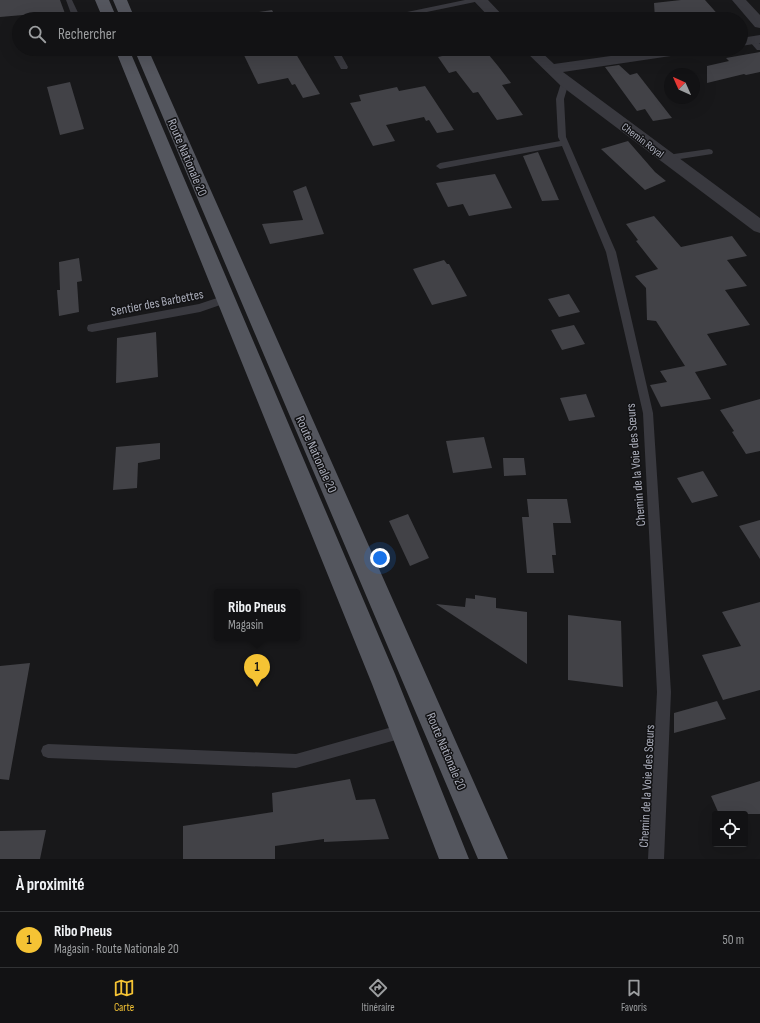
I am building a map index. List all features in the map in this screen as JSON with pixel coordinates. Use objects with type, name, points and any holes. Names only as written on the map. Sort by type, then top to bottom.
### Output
[{"type":"main road","points":[[102,0],[107,12]]},
{"type":"main road","points":[[120,0],[125,12]]},
{"type":"main road","name":"Route Nationale 20","points":[[125,56],[226,299],[454,859]]},
{"type":"main road","name":"Route Nationale 20","points":[[144,56],[493,859]]},
{"type":"street","points":[[480,0],[492,12]]},
{"type":"street","points":[[738,0],[760,24]]},
{"type":"street","name":"Chemin Royal","points":[[537,56],[565,82],[760,227]]},
{"type":"street","points":[[550,69],[642,56]]},
{"type":"lane","points":[[69,0],[74,12]]},
{"type":"lane","points":[[417,12],[475,0]]},
{"type":"lane","points":[[338,56],[344,67]]},
{"type":"lane","name":"Chemin de la Voie des Sœurs","points":[[565,82],[560,99],[562,137],[611,252],[648,413],[664,692],[656,859]]},
{"type":"lane","points":[[440,166],[564,143]]},
{"type":"lane","points":[[667,158],[709,152]]},
{"type":"lane","name":"Sentier des Barbettes","points":[[92,328],[200,308],[226,299]]},
{"type":"lane","points":[[48,751],[296,761],[403,731]]},
{"type":"building","points":[[0,0],[60,0],[64,12],[12,12],[12,16],[0,17]]},
{"type":"building","points":[[681,0],[705,0],[716,12],[655,12],[654,3]]},
{"type":"building","points":[[272,10],[273,12],[259,12]]},
{"type":"building","points":[[760,52],[760,72],[746,75],[744,74],[707,83],[707,66],[729,61],[726,58],[748,56],[748,54]]},
{"type":"building","points":[[244,56],[297,56],[320,94],[303,98],[295,84],[292,85],[288,78],[258,84]]},
{"type":"building","points":[[490,56],[511,83],[502,85],[523,115],[497,120],[478,92],[473,93],[456,71],[449,73],[438,57]]},
{"type":"building","points":[[619,65],[630,75],[637,73],[672,118],[653,121],[645,109],[637,111],[605,67]]},
{"type":"building","points":[[70,82],[84,129],[60,135],[47,87]]},
{"type":"building","points":[[425,86],[454,130],[437,133],[429,120],[426,121],[424,117],[386,125],[395,141],[373,146],[350,103],[361,101],[359,95],[397,87],[399,91]]},
{"type":"building","points":[[628,141],[655,172],[666,181],[645,190],[601,149]]},
{"type":"building","points":[[538,152],[559,200],[542,201],[523,156]]},
{"type":"building","points":[[495,174],[512,208],[469,216],[463,204],[448,207],[436,183]]},
{"type":"building","points":[[306,186],[324,234],[270,244],[262,224],[303,220],[293,191]]},
{"type":"building","points":[[654,216],[681,247],[732,236],[747,256],[727,260],[747,286],[725,290],[750,325],[707,334],[727,365],[695,372],[711,399],[661,407],[650,385],[667,382],[660,371],[685,366],[656,321],[647,320],[646,288],[635,276],[658,269],[636,241],[638,240],[626,224]]},
{"type":"building","points":[[79,258],[82,281],[77,282],[79,312],[59,316],[57,290],[60,290],[59,262]]},
{"type":"building","points":[[444,260],[447,264],[449,264],[467,296],[432,305],[413,269]]},
{"type":"building","points":[[569,294],[580,312],[559,317],[548,299]]},
{"type":"building","points":[[574,325],[585,344],[562,350],[551,330]]},
{"type":"building","points":[[156,332],[158,377],[116,383],[117,338]]},
{"type":"building","points":[[586,394],[595,417],[569,421],[560,398]]},
{"type":"building","points":[[760,399],[760,451],[746,454],[732,432],[734,431],[720,410]]},
{"type":"building","points":[[484,437],[492,468],[453,473],[446,441]]},
{"type":"building","points":[[160,443],[160,459],[138,463],[137,488],[113,490],[116,447]]},
{"type":"building","points":[[503,458],[524,458],[526,475],[504,476]]},
{"type":"building","points":[[703,471],[718,496],[692,503],[677,478]]},
{"type":"building","points":[[527,499],[567,499],[571,523],[553,523],[556,555],[552,555],[554,573],[527,573],[522,517],[529,517]]},
{"type":"building","points":[[408,514],[429,558],[410,566],[389,521]]},
{"type":"building","points":[[760,520],[760,559],[739,526]]},
{"type":"building","points":[[475,595],[496,598],[496,608],[527,612],[527,664],[436,604],[465,607],[466,598],[475,599]]},
{"type":"building","points":[[760,602],[760,690],[723,700],[702,655],[741,646],[722,612]]},
{"type":"building","points":[[568,615],[621,621],[623,687],[568,680]]},
{"type":"building","points":[[30,663],[9,780],[0,779],[0,666]]},
{"type":"building","points":[[717,701],[726,719],[674,733],[674,713]]},
{"type":"building","points":[[350,779],[356,800],[375,799],[389,839],[324,842],[324,839],[275,846],[275,859],[183,859],[183,826],[273,812],[272,793]]},
{"type":"building","points":[[760,781],[760,814],[748,814],[748,811],[718,811],[711,796]]},
{"type":"building","points":[[46,830],[40,859],[0,859],[0,831]]},
{"type":"place","name":"Ribo Pneus","points":[[257,687]]}]
